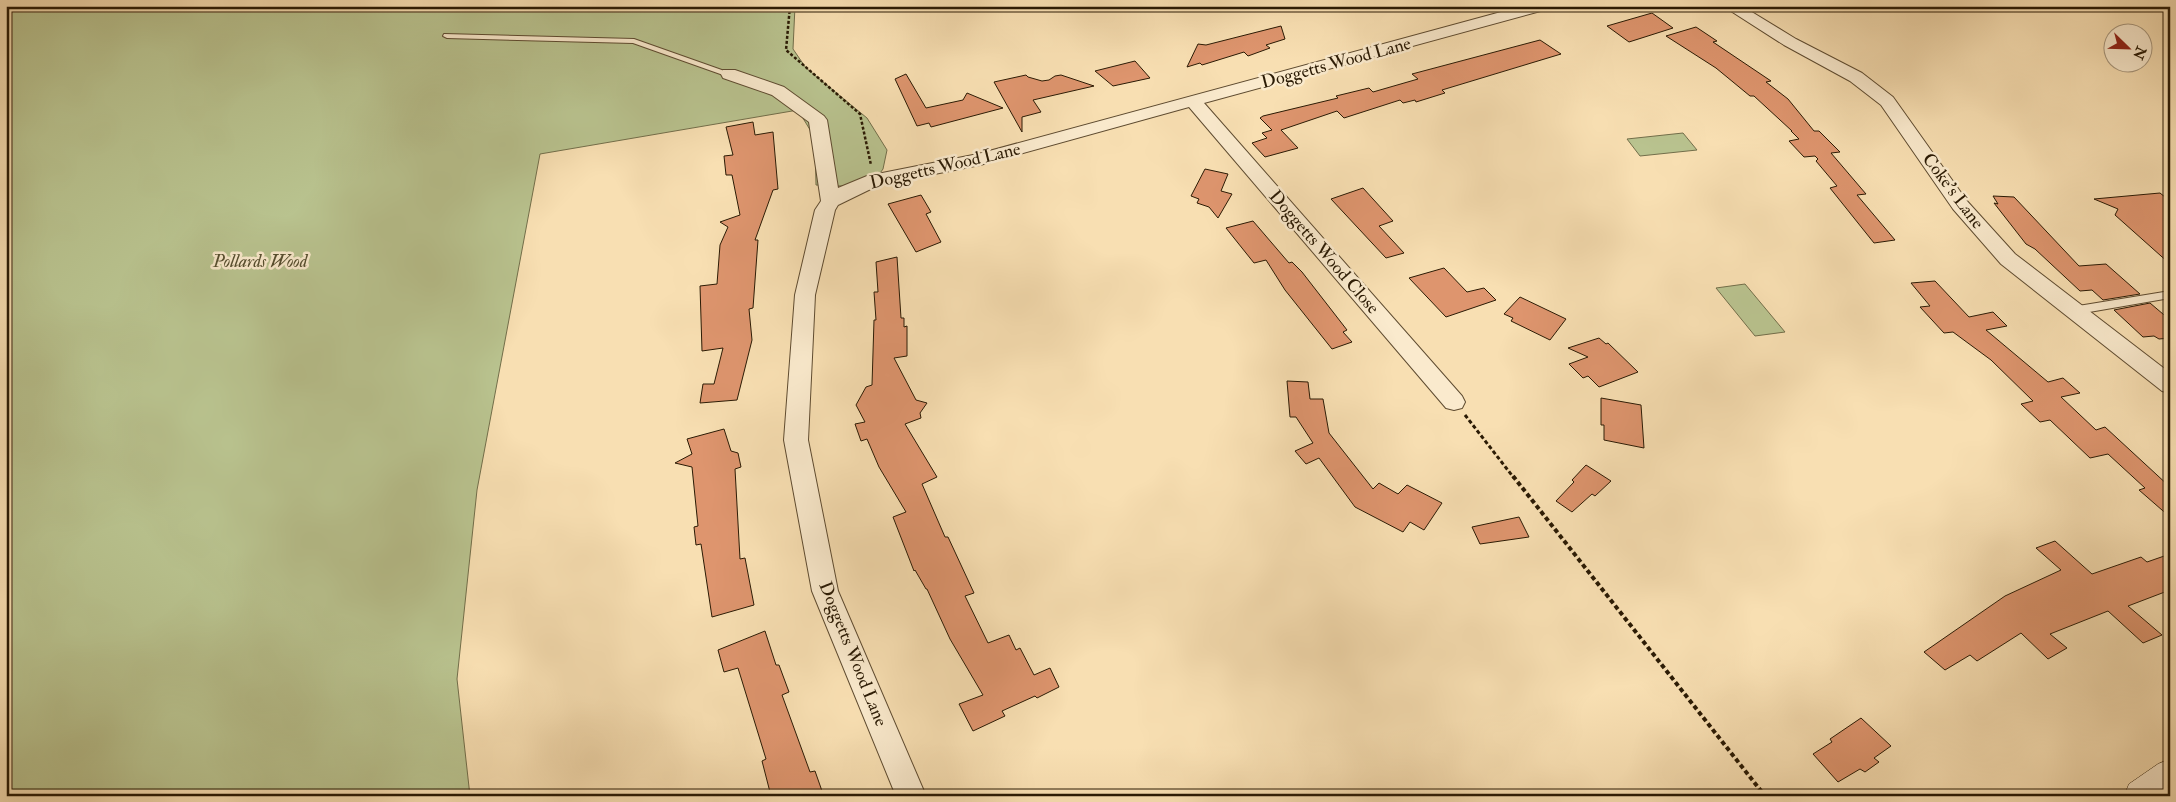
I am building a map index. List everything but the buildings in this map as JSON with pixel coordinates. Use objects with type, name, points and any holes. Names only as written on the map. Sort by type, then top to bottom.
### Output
[{"type":"main road","points":[[2142,796],[2170,776]]},
{"type":"street","name":"Doggetts Wood Lane","points":[[911,796],[825,590],[796,440],[805,295],[825,210],[832,201],[874,180],[980,159],[1542,6]]},
{"type":"street","name":"Coke's Lane","points":[[1731,6],[1790,42],[1856,77],[1887,101],[1960,205],[2008,259],[2072,311],[2170,385]]},
{"type":"street","points":[[729,74],[778,91],[818,120],[832,201]]},
{"type":"street","name":"Doggetts Wood Close","points":[[1194,102],[1454,402]]},
{"type":"street","points":[[2146,365],[2170,362]]},
{"type":"lane","points":[[447,36],[634,41],[729,74]]},
{"type":"lane","points":[[2072,311],[2170,294]]},
{"type":"path","points":[[790,6],[786,50],[860,114],[874,180]]},
{"type":"path","points":[[1454,402],[1596,579],[1765,796]]},
{"type":"green space","name":"Pollards Wood","points":[[6,6],[795,6],[793,49],[806,68],[867,118],[887,150],[883,169],[878,176],[842,186],[816,185],[815,138],[798,110],[540,154],[477,490],[457,679],[470,796],[6,796]]},
{"type":"green space","points":[[1683,133],[1697,150],[1640,156],[1627,139]]},
{"type":"green space","points":[[1745,284],[1785,332],[1755,336],[1716,288]]}]
